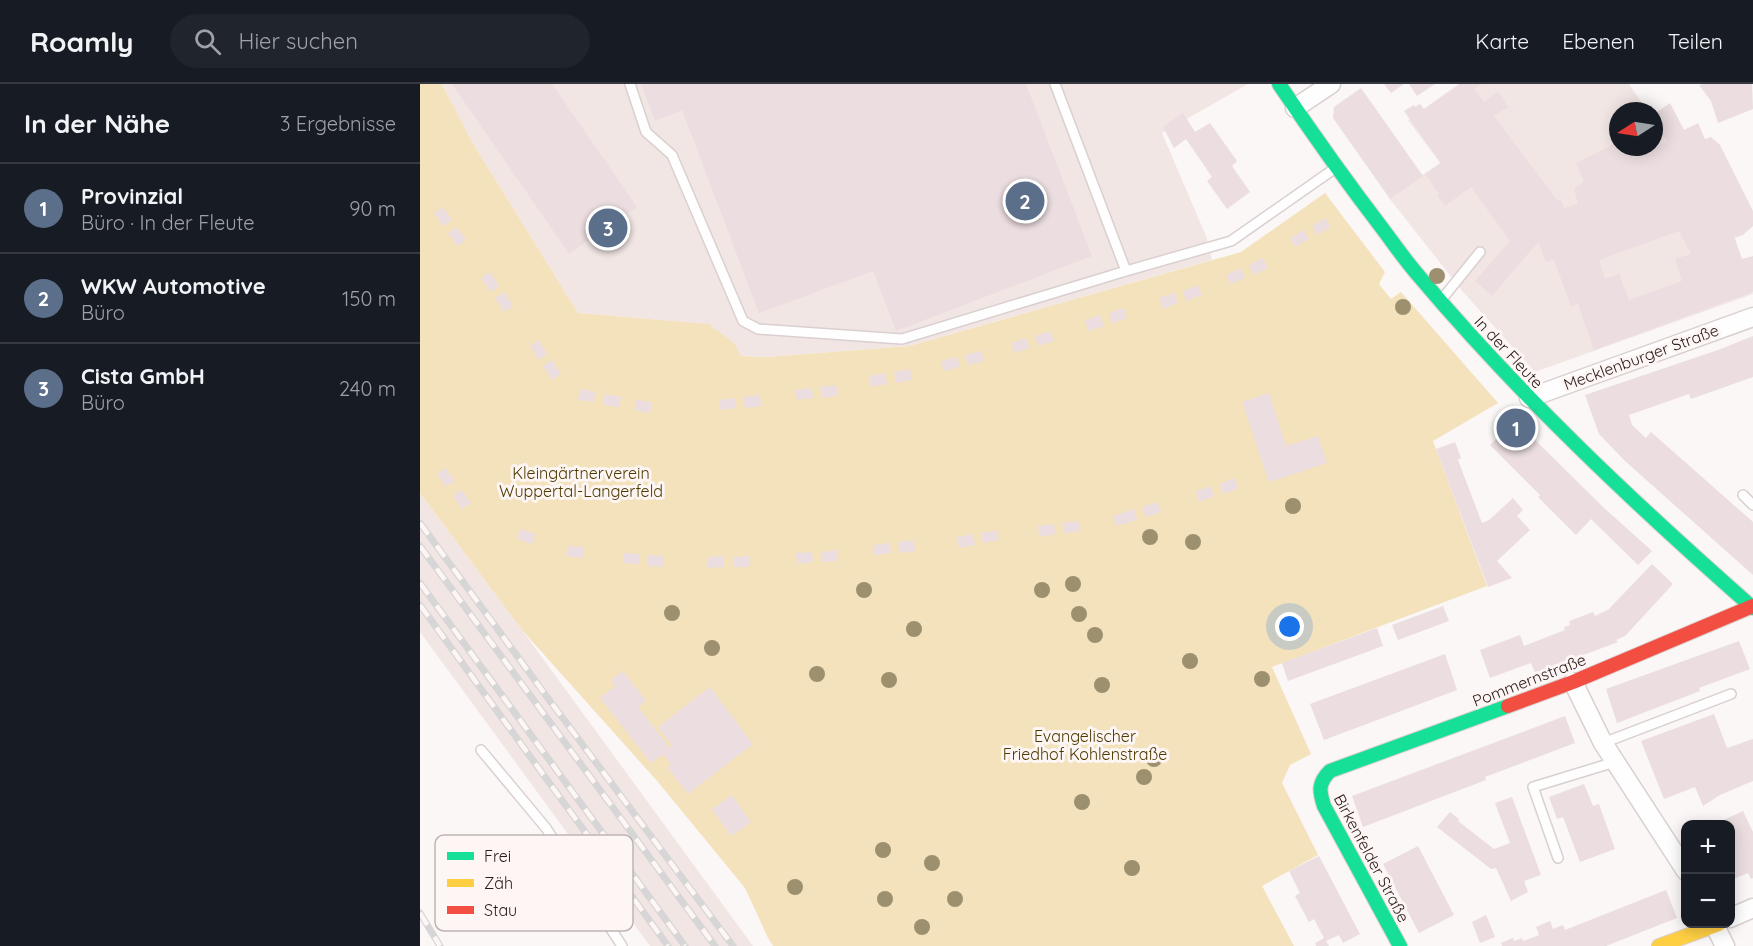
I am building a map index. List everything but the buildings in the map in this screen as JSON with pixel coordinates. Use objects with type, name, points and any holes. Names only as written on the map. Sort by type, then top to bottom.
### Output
[{"type":"street","name":"In der Fleute","points":[[1279,84],[1336,168],[1417,274],[1441,301],[1560,430],[1695,557],[1752,607]]},
{"type":"street","points":[[1295,108],[1331,84]]},
{"type":"street","name":"Mecklenburger Straße","points":[[1529,398],[1753,316]]},
{"type":"street","name":"Pommernstraße","points":[[1318,784],[1330,771],[1573,682],[1752,607]]},
{"type":"street","points":[[1573,682],[1603,743],[1681,863]]},
{"type":"street","name":"Birkenfelder Straße","points":[[1318,784],[1324,806],[1400,946]]},
{"type":"street","points":[[1735,916],[1753,908]]},
{"type":"street","points":[[1659,946],[1707,928]]},
{"type":"street","points":[[1721,928],[1725,946]]},
{"type":"lane","points":[[630,84],[646,132],[672,155],[743,321],[758,329],[902,339],[1231,241],[1336,168]]},
{"type":"lane","points":[[1055,84],[1126,271]]},
{"type":"lane","points":[[1441,301],[1480,252]]},
{"type":"lane","points":[[1743,495],[1753,506]]},
{"type":"lane","points":[[1603,743],[1731,694]]},
{"type":"lane","points":[[481,750],[551,835]]},
{"type":"lane","points":[[1558,858],[1533,787],[1615,762]]},
{"type":"lane","points":[[612,931],[622,946]]},
{"type":"shaded area","points":[[442,84],[1248,84],[1162,133],[1206,236],[1212,260],[909,346],[766,357],[740,356],[708,324],[578,313],[472,142]]},
{"type":"shaded area","points":[[1459,84],[1629,84],[1641,102],[1609,102],[1609,156],[1663,156],[1663,135],[1667,141],[1690,129],[1744,235],[1735,238],[1753,294],[1535,372],[1464,293],[1389,198],[1440,163],[1408,120]]},
{"type":"shaded area","points":[[420,493],[753,946],[650,946],[633,923],[633,835],[569,835],[420,632]]},
{"type":"green space","points":[[420,84],[442,84],[472,142],[578,313],[709,324],[735,344],[741,356],[767,357],[909,346],[1241,252],[1325,193],[1385,272],[1379,284],[1391,299],[1401,292],[1498,403],[1433,441],[1487,586],[1272,667],[1311,754],[1290,765],[1282,783],[1318,855],[1262,886],[1294,946],[773,946],[745,888],[658,782],[522,630],[420,493]]},
{"type":"railway","points":[[420,523],[733,946]]},
{"type":"railway","points":[[420,546],[715,946]]},
{"type":"railway","points":[[420,583],[604,835]]},
{"type":"railway","points":[[420,605],[587,835]]},
{"type":"railway","points":[[633,875],[685,946]]},
{"type":"railway","points":[[633,898],[668,946]]},
{"type":"railway","points":[[420,913],[440,946]]},
{"type":"traffic: fast","points":[[1279,84],[1342,175],[1404,258],[1457,320],[1538,406],[1622,489],[1753,608]]},
{"type":"traffic: fast","points":[[1400,946],[1324,806],[1322,783],[1330,771],[1508,706]]},
{"type":"traffic: slow","points":[[1659,946],[1708,928]]},
{"type":"traffic: jam","points":[[1508,706],[1573,682],[1753,606]]},
{"type":"place","name":"WKW Automotive","points":[[1025,201]]},
{"type":"place","name":"Cista GmbH","points":[[608,228]]},
{"type":"place","name":"Provinzial","points":[[1516,428]]},
{"type":"park label","name":"Kleingärtnerverein Wuppertal-Langerfeld","points":[[581,482]]},
{"type":"park label","name":"Evangelischer Friedhof Kohlenstraße","points":[[1085,745]]}]
